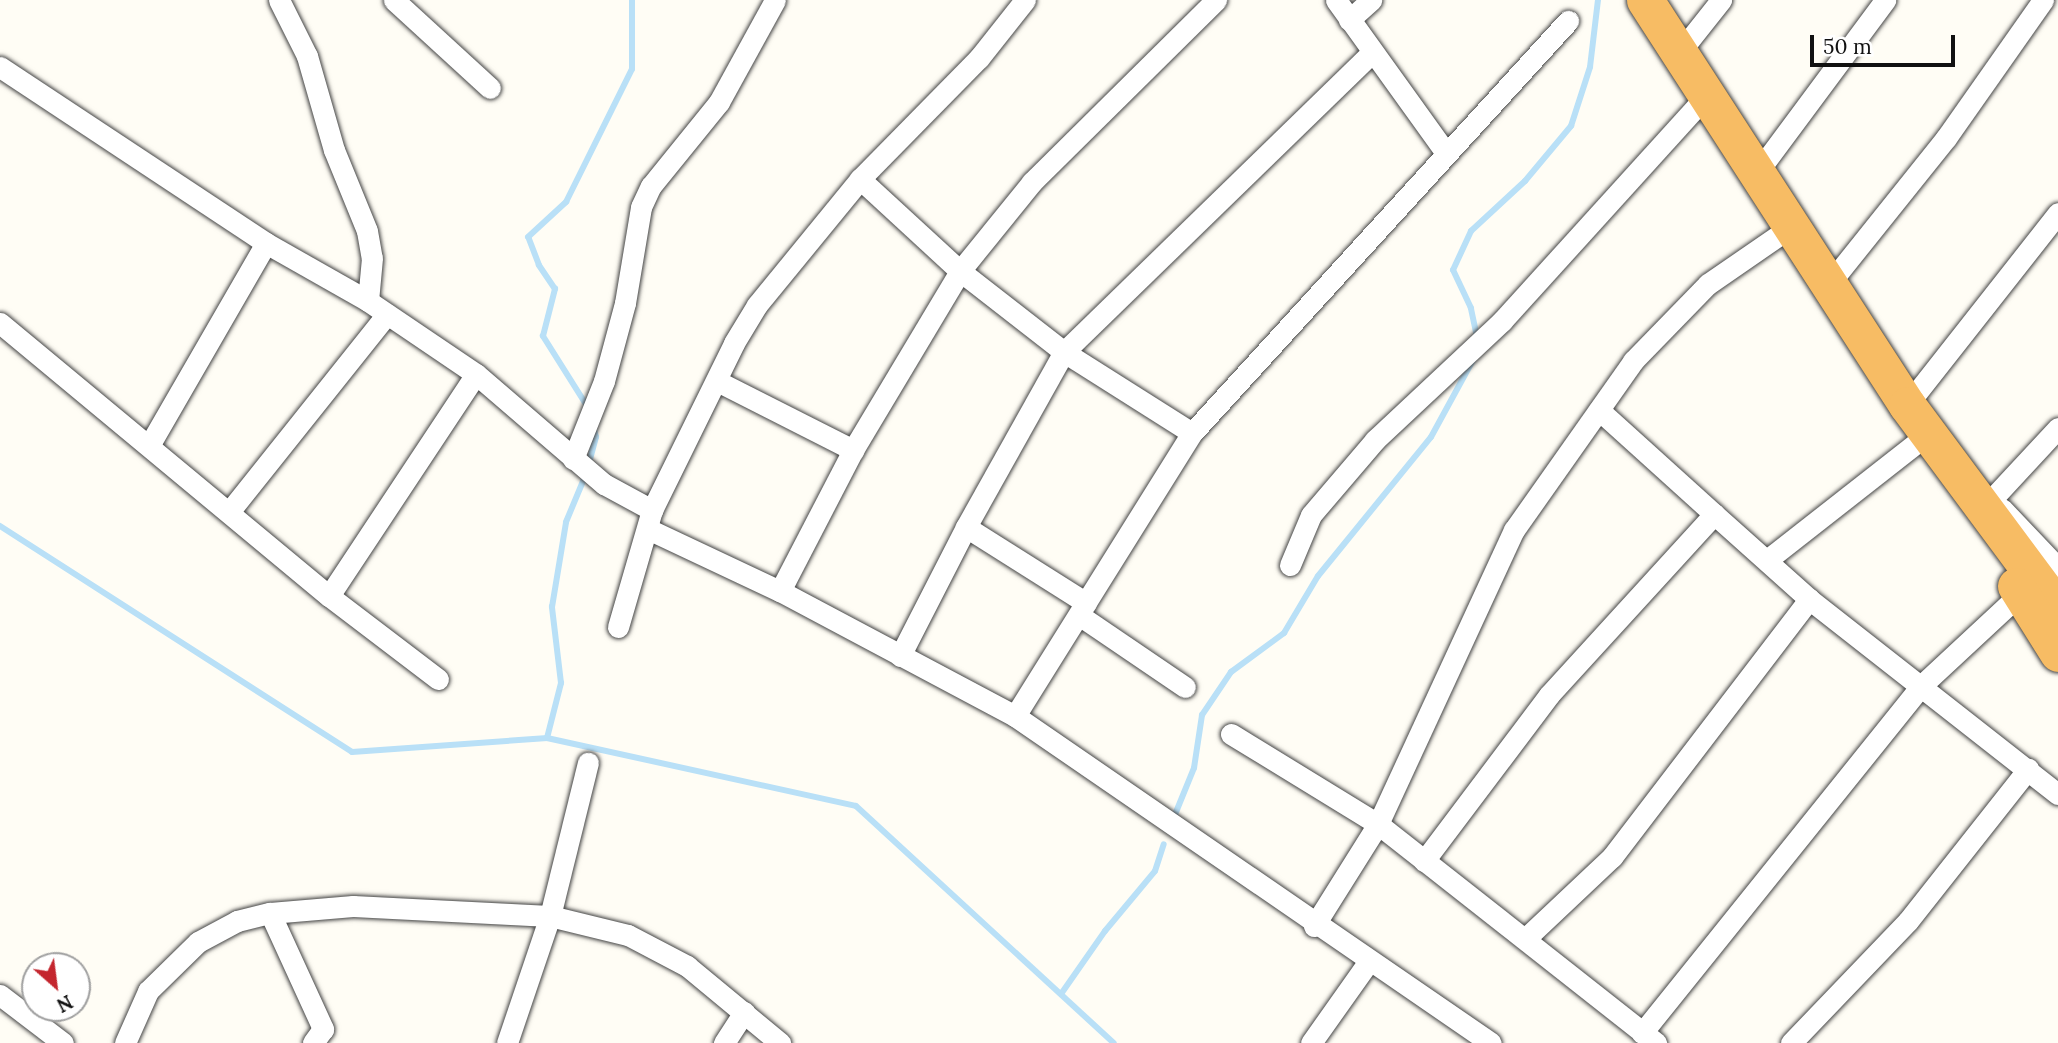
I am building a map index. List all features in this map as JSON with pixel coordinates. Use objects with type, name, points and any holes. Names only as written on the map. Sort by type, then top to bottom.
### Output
[{"type":"highway","points":[[1645,0],[1705,96],[1918,419],[1983,500],[2058,608]]},
{"type":"highway","points":[[1983,500],[2020,594],[2058,653]]},
{"type":"street","points":[[279,0],[307,56],[334,150],[367,231],[372,258],[368,301]]},
{"type":"street","points":[[394,0],[490,88]]},
{"type":"street","points":[[573,459],[604,381],[625,303],[641,207],[651,186],[719,102],[775,0]]},
{"type":"street","points":[[618,627],[650,519],[757,305],[860,179],[956,83],[1025,0]]},
{"type":"street","points":[[780,590],[853,450],[960,271],[1032,182],[1216,0]]},
{"type":"street","points":[[1336,0],[1446,153]]},
{"type":"street","points":[[1349,20],[1371,0]]},
{"type":"street","points":[[1679,53],[1721,0]]},
{"type":"street","points":[[1756,174],[1885,0]]},
{"type":"street","points":[[1829,284],[1946,138],[2043,0]]},
{"type":"street","points":[[2050,0],[2058,6]]},
{"type":"street","points":[[1016,716],[1192,433],[1568,21]]},
{"type":"street","points":[[900,656],[965,527],[1064,352],[1372,52]]},
{"type":"street","points":[[0,67],[266,243],[368,301],[476,374],[573,459],[650,519],[900,656],[1016,716],[1314,926],[1491,1043]]},
{"type":"street","points":[[1290,565],[1311,515],[1375,440],[1503,321],[1705,96]]},
{"type":"street","points":[[860,179],[960,271],[1064,352],[1192,433]]},
{"type":"street","points":[[1767,560],[1918,419],[2058,213]]},
{"type":"street","points":[[1314,926],[1378,824],[1514,530],[1633,361],[1708,284],[1793,226]]},
{"type":"street","points":[[150,444],[266,243]]},
{"type":"street","points":[[229,512],[387,314]]},
{"type":"street","points":[[0,323],[150,444],[330,596],[438,679]]},
{"type":"street","points":[[330,596],[476,374]]},
{"type":"street","points":[[717,381],[853,450]]},
{"type":"street","points":[[1599,410],[1808,598],[2058,794]]},
{"type":"street","points":[[2058,428],[1983,500],[2058,568]]},
{"type":"street","points":[[1424,861],[1549,695],[1714,514]]},
{"type":"street","points":[[965,527],[1083,609],[1185,687]]},
{"type":"street","points":[[1231,734],[1378,824],[1649,1038],[1922,685],[2020,594]]},
{"type":"street","points":[[1525,939],[1612,857],[1808,598]]},
{"type":"street","points":[[507,1043],[550,916],[588,763]]},
{"type":"street","points":[[1791,1043],[1908,921],[2028,769]]},
{"type":"street","points":[[125,1043],[148,991],[198,942],[237,921],[270,913],[353,906],[550,916],[649,943],[687,966],[780,1043]]},
{"type":"street","points":[[270,913],[323,1029],[313,1043]]},
{"type":"street","points":[[1311,1043],[1368,961]]},
{"type":"street","points":[[0,995],[58,1042]]},
{"type":"street","points":[[724,1043],[744,1012]]},
{"type":"waterway","points":[[587,406],[543,336],[555,289],[539,265],[528,237],[566,202],[632,69],[632,0]]},
{"type":"waterway","points":[[1477,337],[1471,308],[1453,270],[1471,231],[1525,181],[1571,126],[1590,67],[1598,0]]},
{"type":"waterway","points":[[1174,817],[1194,768],[1202,715],[1231,672],[1284,633],[1318,576],[1431,437],[1473,360]]},
{"type":"waterway","points":[[589,463],[596,437],[593,426]]},
{"type":"waterway","points":[[547,738],[561,683],[552,607],[566,522],[586,474]]},
{"type":"waterway","points":[[0,526],[352,752],[547,738],[856,806],[1114,1043]]},
{"type":"waterway","points":[[1061,994],[1105,931],[1155,871],[1164,844]]}]
